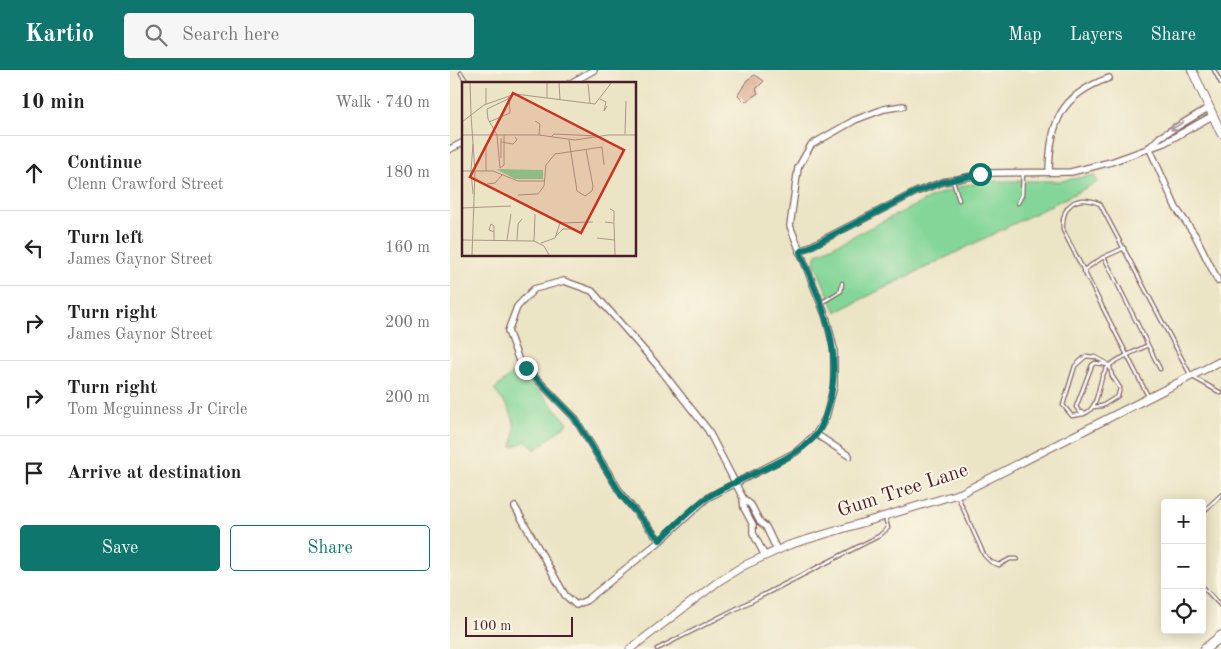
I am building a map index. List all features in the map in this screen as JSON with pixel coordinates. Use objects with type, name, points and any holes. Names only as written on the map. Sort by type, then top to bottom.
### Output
[{"type":"main road","points":[[1192,70],[1221,133]]},
{"type":"main road","points":[[1210,647],[1221,636]]},
{"type":"street","points":[[573,82],[594,70]]},
{"type":"street","points":[[1049,172],[1054,128],[1067,102],[1088,85],[1109,78]]},
{"type":"street","points":[[515,507],[565,595],[576,605],[587,600],[660,540],[707,498],[796,452],[816,434],[826,417],[834,386],[834,349],[821,303],[790,226],[798,168],[811,145],[855,120],[884,108],[903,106]]},
{"type":"street","points":[[1150,147],[1160,137],[1208,108]]},
{"type":"street","points":[[800,252],[916,192],[953,180],[988,172],[1071,172],[1103,164],[1164,143],[1212,116]]},
{"type":"street","points":[[450,148],[462,143]]},
{"type":"street","points":[[1150,147],[1176,208],[1195,234],[1218,281]]},
{"type":"street","points":[[660,540],[622,496],[574,417],[519,361],[508,331],[516,307],[534,289],[564,280],[592,292],[657,365],[708,430],[743,498],[744,508],[753,526],[753,533],[764,556]]},
{"type":"street","name":"Gum Tree Lane","points":[[630,649],[719,581],[776,550],[957,494],[1221,361]]},
{"type":"street","points":[[816,434],[849,456]]},
{"type":"street","points":[[743,498],[751,505],[760,522],[766,527],[776,550]]},
{"type":"lane","points":[[1214,70],[1221,83]]},
{"type":"lane","points":[[461,73],[467,82]]},
{"type":"lane","points":[[1018,203],[1022,195],[1023,172]]},
{"type":"lane","points":[[953,180],[958,200]]},
{"type":"lane","points":[[1149,398],[1063,230],[1062,220],[1066,208],[1080,200],[1089,199],[1100,204],[1125,248],[1191,376],[1221,393]]},
{"type":"lane","points":[[1084,270],[1125,248]]},
{"type":"lane","points":[[1104,258],[1160,368]]},
{"type":"lane","points":[[821,303],[841,290],[842,283]]},
{"type":"lane","points":[[1093,407],[1104,375],[1110,365],[1148,345]]},
{"type":"lane","points":[[1086,356],[1095,357],[1110,365],[1112,376],[1120,388],[1118,396],[1102,406],[1093,407],[1084,414],[1072,416],[1063,405],[1076,366],[1086,356]]},
{"type":"lane","points":[[1084,414],[1076,407],[1092,365],[1095,363],[1110,365]]},
{"type":"lane","points":[[957,494],[984,555],[991,562],[999,565],[1010,559],[1017,559]]},
{"type":"lane","points":[[1206,509],[1221,495]]},
{"type":"lane","points":[[657,649],[880,536],[888,528],[884,516]]},
{"type":"lane","points":[[753,526],[760,522]]},
{"type":"lane","points":[[1205,589],[1221,606]]},
{"type":"green space","points":[[1094,175],[1098,182],[836,312],[814,262],[817,254],[936,195],[966,185],[996,181],[1060,181]]},
{"type":"green space","points":[[515,371],[545,397],[568,423],[535,450],[527,441],[512,447],[515,430],[514,422],[509,410],[494,390]]},
{"type":"building","points":[[755,75],[764,81],[756,89],[758,93],[745,102],[738,95],[747,80]]},
{"type":"route","points":[[526,368],[574,417],[622,496],[660,540],[707,498],[796,452],[816,434],[826,417],[834,386],[834,349],[826,317],[800,252],[916,192],[943,182],[980,174]]}]
